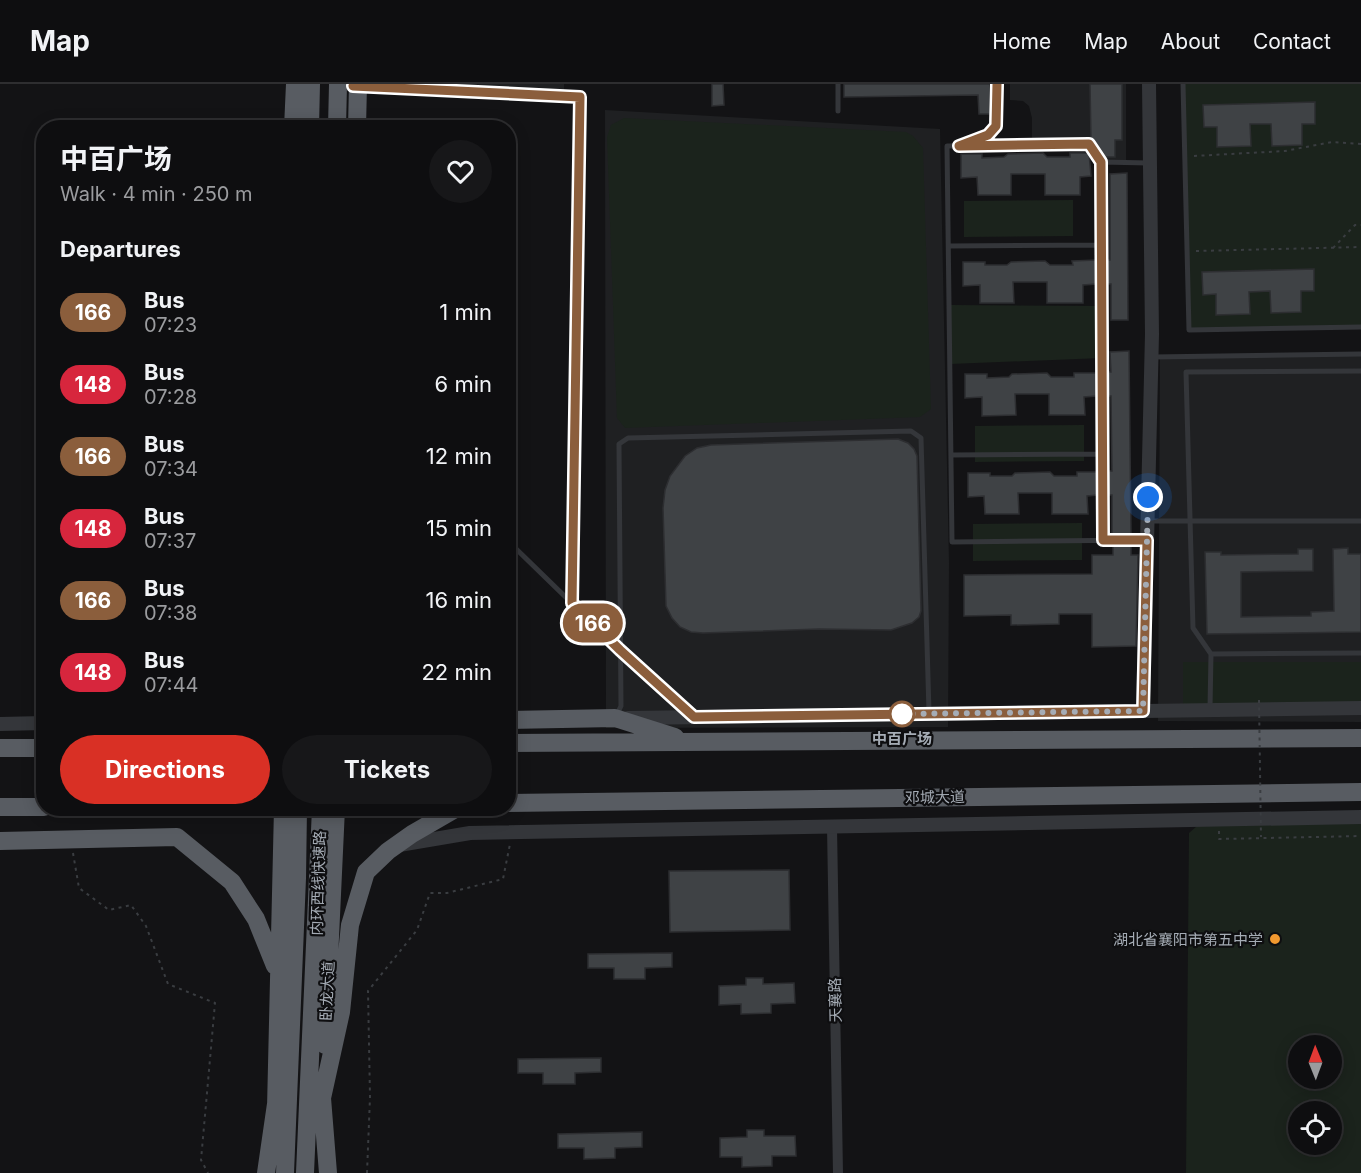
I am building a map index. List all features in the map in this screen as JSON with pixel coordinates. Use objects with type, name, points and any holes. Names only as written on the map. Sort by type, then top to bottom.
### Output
[{"type":"highway","points":[[288,120],[289,84]]},
{"type":"highway","points":[[293,120],[295,84]]},
{"type":"highway","points":[[310,120],[311,84]]},
{"type":"highway","points":[[340,120],[350,84]]},
{"type":"highway","points":[[350,84],[352,120]]},
{"type":"highway","points":[[350,84],[356,120]]},
{"type":"highway","points":[[516,720],[615,718],[694,742]]},
{"type":"highway","points":[[516,743],[1361,738]]},
{"type":"highway","points":[[0,748],[36,748]]},
{"type":"highway","name":"邓城大道","points":[[516,803],[1361,792]]},
{"type":"highway","points":[[0,807],[36,807]]},
{"type":"highway","points":[[273,1173],[283,816]]},
{"type":"highway","name":"内环西线快速路","points":[[285,1173],[298,816]]},
{"type":"highway","name":"内环西线快速路","points":[[305,1173],[321,816]]},
{"type":"highway","name":"卧龙大道","points":[[320,1173],[336,816]]},
{"type":"highway","points":[[328,1173],[322,1098],[341,1012],[350,925],[366,872],[396,845],[444,816]]},
{"type":"highway","points":[[0,841],[177,837],[232,882],[256,920],[279,974]]},
{"type":"highway","points":[[266,1173],[276,1104]]},
{"type":"street","points":[[1143,711],[1152,357],[1149,84]]},
{"type":"street","points":[[615,718],[1361,708]]},
{"type":"street","points":[[0,724],[36,723]]},
{"type":"street","points":[[396,845],[470,833],[1361,817]]},
{"type":"street","name":"天襄路","points":[[832,826],[838,1173]]},
{"type":"lane","points":[[350,84],[580,97],[572,603]]},
{"type":"lane","points":[[491,84],[492,93]]},
{"type":"lane","points":[[838,84],[838,111]]},
{"type":"lane","points":[[959,146],[988,135],[996,126],[997,84]]},
{"type":"lane","points":[[1183,84],[1188,330],[1361,327]]},
{"type":"lane","points":[[1103,540],[1101,162],[1089,144],[947,147],[952,542],[1147,540]]},
{"type":"lane","points":[[1101,162],[1150,163]]},
{"type":"lane","points":[[949,246],[1101,245]]},
{"type":"lane","points":[[1152,357],[1361,354]]},
{"type":"lane","points":[[1210,710],[1211,654],[1193,628],[1186,372],[1361,371]]},
{"type":"lane","points":[[615,718],[621,706],[619,444],[628,438],[911,431],[921,438],[929,714]]},
{"type":"lane","points":[[951,455],[1102,454]]},
{"type":"lane","points":[[1148,521],[1361,520]]},
{"type":"lane","points":[[516,549],[620,650],[694,717]]},
{"type":"lane","points":[[1211,654],[1361,653]]},
{"type":"path","points":[[1186,157],[1285,152],[1332,142],[1361,144]]},
{"type":"path","points":[[1334,248],[1355,225],[1361,225]]},
{"type":"path","points":[[1188,251],[1361,247]]},
{"type":"path","points":[[1259,700],[1261,837]]},
{"type":"path","points":[[367,1173],[370,1097],[368,992],[417,930],[430,893],[447,893],[503,879],[512,832]]},
{"type":"path","points":[[1219,839],[1361,836]]},
{"type":"path","points":[[70,838],[79,888],[109,910],[131,905],[146,926],[168,984],[215,1003],[201,1160],[208,1173]]},
{"type":"shaded area","points":[[438,84],[564,84],[564,96],[438,90]]},
{"type":"shaded area","points":[[1010,84],[1126,84],[1126,163],[1101,162],[1089,144],[1032,145],[1032,118],[1029,106],[1023,101],[1010,100]]},
{"type":"shaded area","points":[[1183,84],[1361,84],[1361,327],[1189,330]]},
{"type":"shaded area","name":"中百广场","points":[[605,110],[940,129],[949,563],[948,727],[606,728]]},
{"type":"shaded area","points":[[624,118],[906,132],[913,136],[923,148],[931,409],[920,417],[625,428],[617,418],[607,137],[611,125]]},
{"type":"shaded area","points":[[1073,200],[1073,236],[964,237],[964,201]]},
{"type":"shaded area","points":[[950,305],[1102,306],[1102,358],[950,364]]},
{"type":"shaded area","points":[[1361,354],[1361,722],[1158,721],[1160,357]]},
{"type":"shaded area","points":[[1084,425],[1084,461],[975,462],[975,426]]},
{"type":"shaded area","points":[[1082,523],[1082,560],[973,561],[973,524]]},
{"type":"shaded area","points":[[1183,662],[1361,662],[1361,708],[1183,711]]},
{"type":"shaded area","name":"湖北省襄阳市第五中学","points":[[1361,823],[1361,1173],[1186,1173],[1189,833],[1197,826]]},
{"type":"building","points":[[712,84],[723,84],[724,105],[712,106]]},
{"type":"building","points":[[844,84],[990,84],[990,114],[979,114],[978,95],[844,97]]},
{"type":"building","points":[[1090,84],[1122,84],[1122,140],[1115,140],[1115,157],[1104,157],[1091,139]]},
{"type":"building","points":[[1315,102],[1315,124],[1302,124],[1302,145],[1272,146],[1271,124],[1250,124],[1251,146],[1217,147],[1217,127],[1204,127],[1203,105]]},
{"type":"building","points":[[1043,153],[1047,157],[1070,157],[1070,153],[1089,153],[1091,176],[1080,177],[1080,195],[1045,195],[1045,174],[1011,174],[1011,195],[978,195],[977,177],[961,178],[961,154],[982,154],[982,158],[1004,157],[1008,154]]},
{"type":"building","points":[[1127,173],[1128,320],[1111,320],[1111,284],[1107,284],[1106,260],[1110,260],[1110,174]]},
{"type":"building","points":[[1097,260],[1097,284],[1083,285],[1083,303],[1047,303],[1047,282],[1013,282],[1014,303],[980,303],[980,285],[963,286],[963,262],[1007,265],[1011,262],[1045,261],[1050,265],[1073,265],[1072,261]]},
{"type":"building","points":[[1314,269],[1314,291],[1301,291],[1301,312],[1271,313],[1270,291],[1249,292],[1250,314],[1216,315],[1216,294],[1203,295],[1202,272]]},
{"type":"building","points":[[1129,351],[1131,535],[1112,535],[1112,495],[1108,495],[1108,471],[1112,471],[1111,396],[1107,396],[1107,372],[1111,372],[1110,352]]},
{"type":"building","points":[[1047,373],[1051,377],[1074,377],[1074,373],[1097,373],[1097,396],[1084,397],[1085,415],[1049,415],[1049,394],[1015,394],[1016,415],[982,416],[982,397],[965,398],[965,374],[987,374],[987,378],[1009,377],[1012,374]]},
{"type":"building","points":[[898,439],[908,443],[917,456],[921,611],[919,617],[912,623],[891,630],[819,629],[703,633],[691,632],[680,627],[672,618],[666,606],[663,508],[665,490],[670,476],[685,456],[697,448],[711,445]]},
{"type":"building","points":[[1050,472],[1054,476],[1077,476],[1077,472],[1098,472],[1098,495],[1087,496],[1088,514],[1052,514],[1052,493],[1018,493],[1019,514],[985,514],[984,496],[968,497],[968,473],[1012,476],[1015,473]]},
{"type":"building","points":[[1113,545],[1131,545],[1131,555],[1138,555],[1136,646],[1092,647],[1092,614],[1059,614],[1059,624],[1011,625],[1011,615],[964,616],[964,575],[1092,574],[1092,555],[1113,555]]},
{"type":"building","points":[[1348,548],[1348,554],[1361,554],[1361,632],[1207,634],[1205,552],[1221,552],[1221,555],[1298,554],[1298,549],[1313,549],[1313,571],[1241,572],[1241,617],[1311,616],[1311,612],[1334,611],[1333,549]]},
{"type":"building","points":[[789,870],[790,930],[670,932],[669,871]]},
{"type":"building","points":[[672,953],[672,967],[645,968],[645,979],[614,979],[614,968],[588,968],[588,954]]},
{"type":"building","points":[[746,978],[763,978],[763,984],[794,983],[795,1003],[771,1004],[771,1013],[741,1014],[741,1004],[719,1005],[719,986],[746,985]]},
{"type":"building","points":[[601,1058],[601,1072],[575,1073],[575,1084],[543,1084],[543,1073],[518,1073],[518,1059]]},
{"type":"building","points":[[747,1130],[764,1130],[764,1136],[795,1136],[796,1156],[772,1156],[772,1166],[742,1167],[742,1157],[720,1157],[720,1138],[747,1137]]},
{"type":"building","points":[[642,1132],[642,1147],[615,1148],[615,1158],[584,1159],[584,1148],[558,1148],[558,1134]]},
{"type":"bus line","name":"166","points":[[353,86],[580,97],[572,603],[694,717],[1143,711],[1147,540],[1103,540],[1101,162],[1089,144],[959,146],[988,135],[996,126],[997,84]]},
{"type":"place","name":"中百广场","points":[[902,714]]},
{"type":"place","name":"湖北省襄阳市第五中学","points":[[1275,939]]},
{"type":"route","points":[[902,714],[1143,711],[1148,497]]}]
